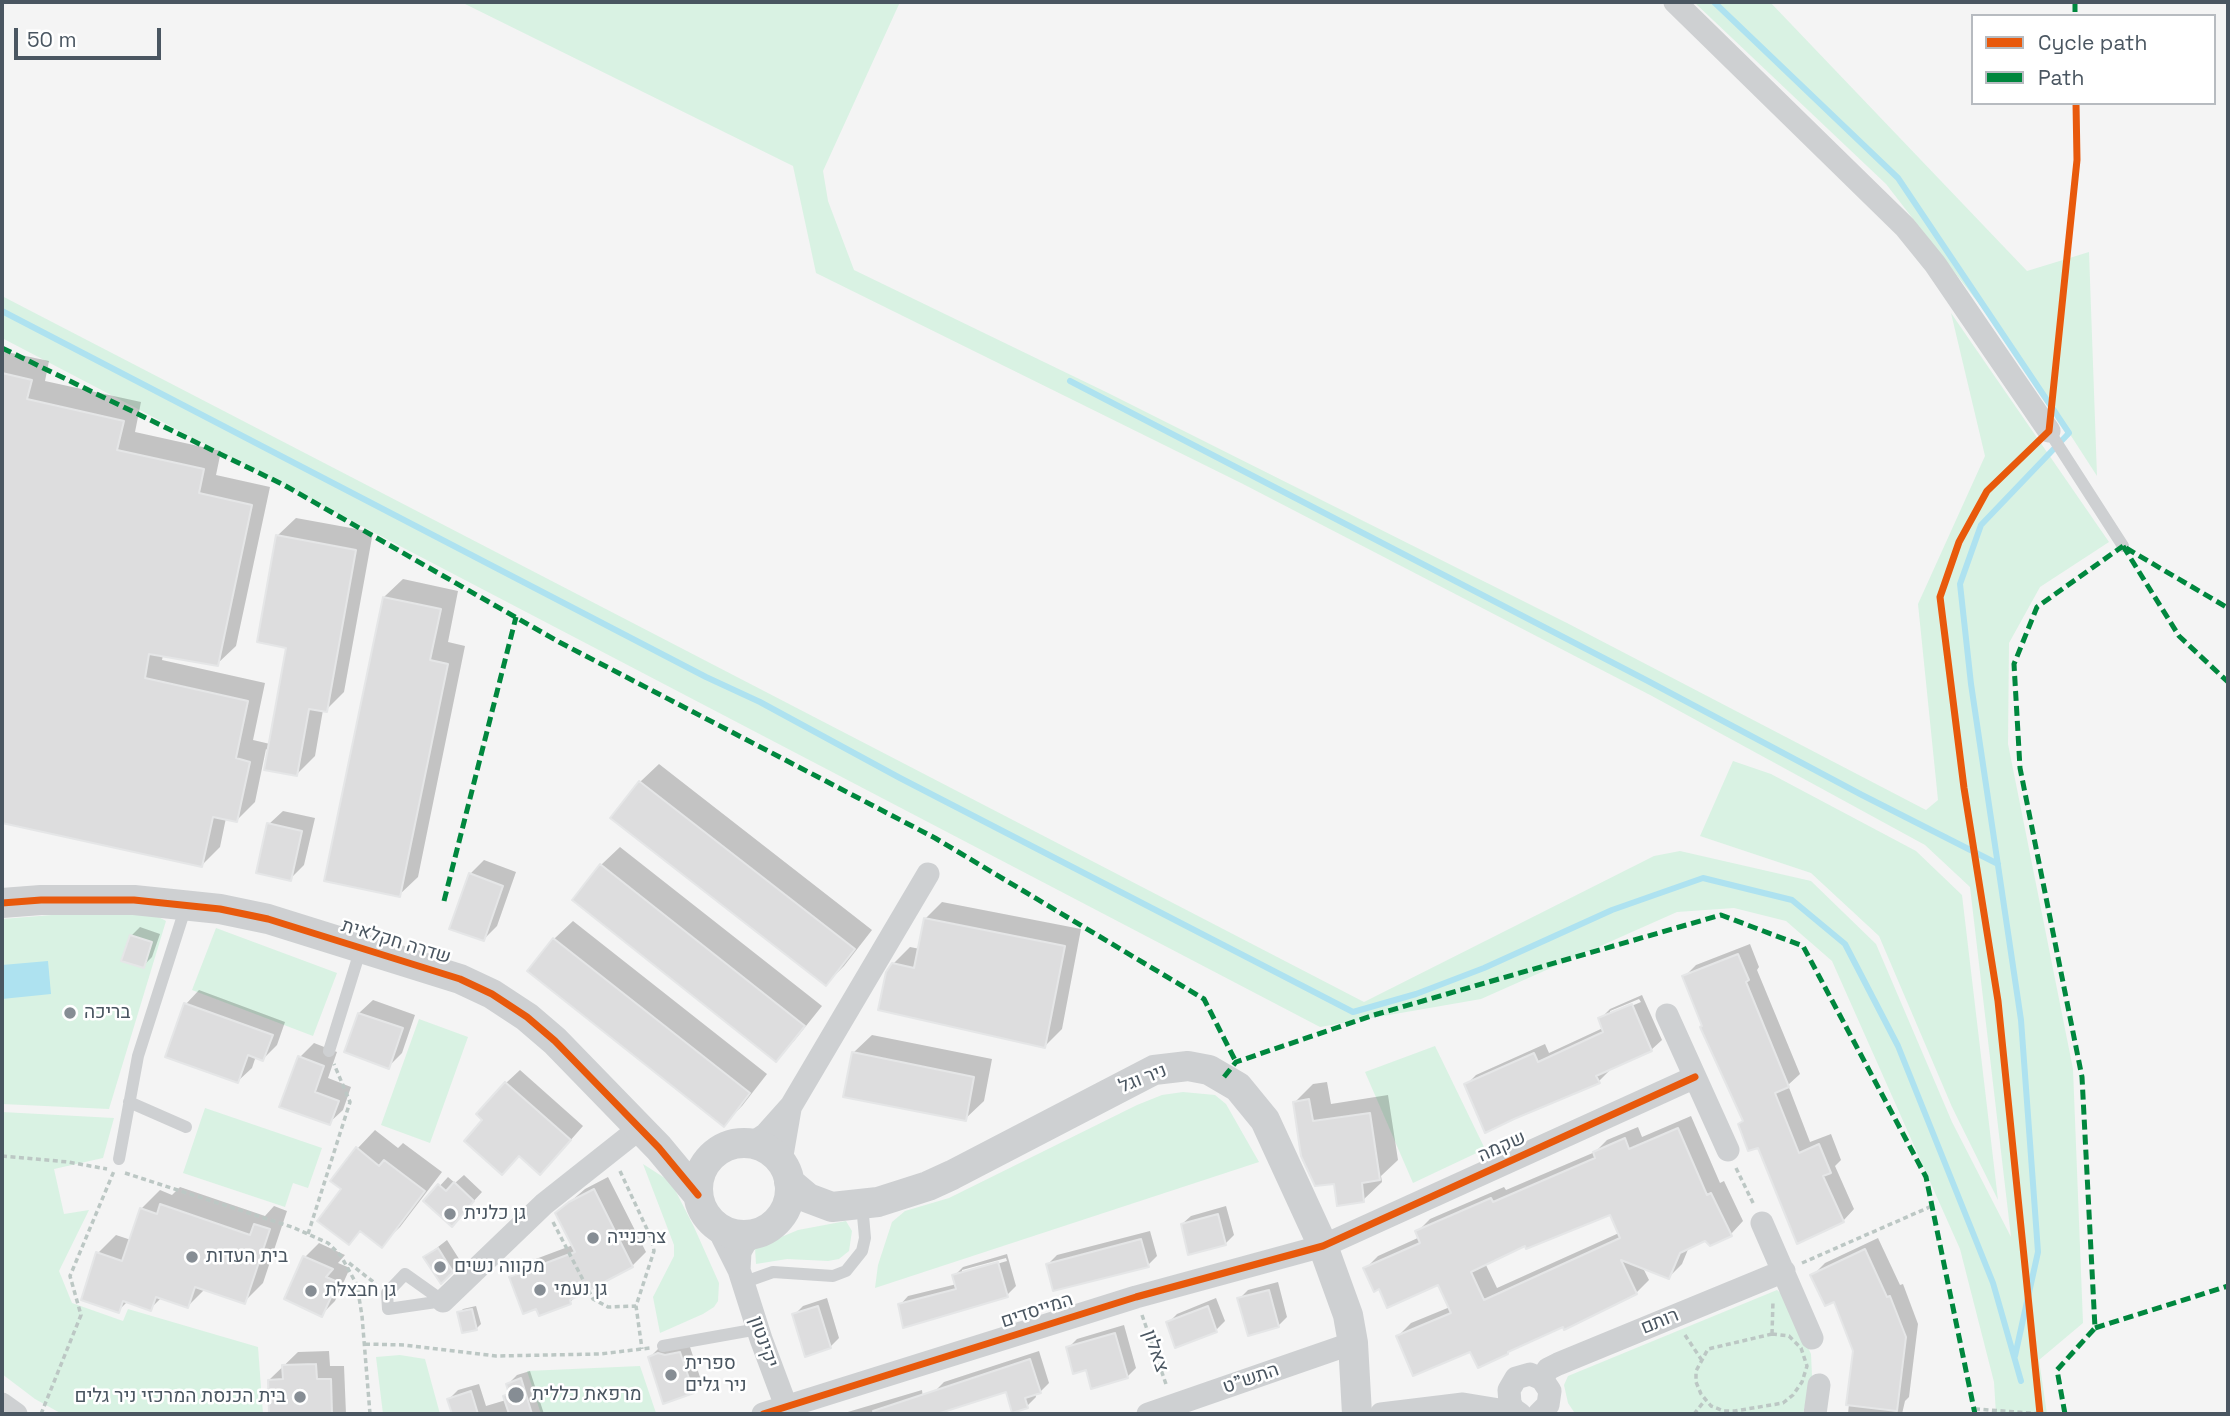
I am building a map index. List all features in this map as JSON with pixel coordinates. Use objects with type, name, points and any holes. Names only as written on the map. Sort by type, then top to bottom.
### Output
[{"type":"street","points":[[1675,2],[1905,227],[1936,264],[2049,431]]},
{"type":"street","points":[[751,1143],[766,1134],[791,1106],[928,874]]},
{"type":"street","name":"שדרה חקלאית","points":[[2,903],[88,900],[187,904],[268,919],[460,979],[492,994],[527,1017],[555,1041],[650,1138],[698,1195]]},
{"type":"street","points":[[1667,1015],[1728,1150]]},
{"type":"street","name":"ניר וגל","points":[[766,1228],[928,1186],[1154,1070],[1188,1066],[1209,1070],[1238,1087],[1265,1120],[1323,1246],[1348,1315],[1353,1343],[1357,1414]]},
{"type":"street","name":"שקמה","points":[[1323,1246],[1695,1077]]},
{"type":"street","points":[[741,1276],[740,1252],[745,1243],[766,1228],[788,1204],[785,1171],[791,1106]]},
{"type":"street","points":[[443,1301],[544,1204],[610,1150],[650,1138]]},
{"type":"street","name":"שדרה חקלאית","points":[[650,1138],[674,1156],[690,1158],[714,1154]]},
{"type":"street","points":[[766,1228],[740,1236],[717,1226],[703,1210],[698,1195],[704,1165],[714,1154],[727,1146],[741,1142],[770,1150],[799,1191],[819,1204],[852,1205]]},
{"type":"street","points":[[1762,1223],[1812,1338]]},
{"type":"street","name":"יקינטון","points":[[717,1226],[741,1276],[787,1411]]},
{"type":"street","name":"המייסדים","points":[[763,1414],[787,1411],[1136,1297],[1323,1246]]},
{"type":"street","name":"רותם","points":[[1542,1379],[1548,1369],[1558,1364],[1784,1271]]},
{"type":"street","name":"התש\"ט","points":[[1161,1411],[1353,1343]]},
{"type":"street","points":[[1381,1414],[1463,1404],[1534,1413],[1548,1405],[1550,1391],[1542,1379],[1530,1374],[1463,1404]]},
{"type":"street","points":[[1516,1378],[1508,1396],[1513,1409],[1534,1413]]},
{"type":"street","points":[[1815,1414],[1819,1385]]},
{"type":"street","points":[[2,1404],[16,1414]]},
{"type":"lane","points":[[2049,431],[2123,546]]},
{"type":"lane","points":[[117,1164],[138,1056],[187,904]]},
{"type":"lane","points":[[329,1051],[362,948]]},
{"type":"lane","points":[[130,1102],[186,1127]]},
{"type":"lane","points":[[741,1276],[773,1272],[833,1276],[846,1271],[862,1251],[865,1238],[852,1205]]},
{"type":"lane","points":[[405,1274],[443,1301],[388,1309],[387,1293],[405,1274]]},
{"type":"lane","points":[[663,1346],[758,1329]]},
{"type":"path","points":[[308,1234],[351,1102],[329,1051]]},
{"type":"path","points":[[610,1150],[652,1240],[654,1251],[636,1306],[642,1350]]},
{"type":"path","points":[[1728,1150],[1762,1223]]},
{"type":"path","points":[[2,1156],[117,1164],[292,1227],[328,1243],[387,1293]]},
{"type":"path","points":[[41,1414],[80,1315],[70,1276],[117,1164]]},
{"type":"path","points":[[544,1204],[593,1299],[608,1307],[636,1306]]},
{"type":"path","points":[[1784,1271],[1932,1206]]},
{"type":"path","points":[[344,1259],[357,1285],[370,1414]]},
{"type":"path","points":[[1674,1316],[1701,1359]]},
{"type":"path","points":[[1772,1334],[1789,1336],[1801,1348],[1807,1366],[1802,1382],[1783,1403],[1724,1411],[1712,1406],[1696,1382],[1696,1371],[1701,1359],[1708,1349],[1772,1334]]},
{"type":"path","points":[[364,1345],[404,1345],[496,1356],[600,1354],[663,1346]]},
{"type":"path","points":[[1694,1414],[1706,1399]]},
{"type":"path","points":[[1975,1409],[2044,1414]]},
{"type":"green space","points":[[461,2],[900,2],[823,171],[828,201],[854,270],[1106,392],[1567,623],[1926,810],[1938,800],[1918,604],[1985,456],[1951,313],[2109,542],[2040,587],[2009,643],[2008,744],[2073,1069],[2083,1323],[2039,1360],[2047,1414],[1996,1414],[1994,1382],[1960,1249],[1832,961],[1786,921],[1734,908],[1677,912],[1481,999],[1320,1027],[2,338],[2,296],[1364,1002],[1654,856],[1680,851],[1811,881],[1876,944],[1952,1122],[2011,1237],[1970,887],[1925,845],[1652,696],[1243,484],[816,273],[793,166]]},
{"type":"green space","points":[[1694,2],[1770,2],[2027,271],[2089,252],[2097,476],[2018,354],[1886,184]]},
{"type":"green space","points":[[1733,761],[1771,774],[1916,851],[1962,895],[1998,1200],[1952,1107],[1879,936],[1811,873],[1700,836]]},
{"type":"green space","name":"בריכה","points":[[114,910],[155,915],[166,921],[109,1109],[2,1104],[2,919]]},
{"type":"green space","points":[[216,928],[337,973],[313,1036],[192,990]]},
{"type":"green space","points":[[419,1019],[468,1037],[430,1143],[381,1125]]},
{"type":"green space","points":[[1435,1046],[1485,1149],[1413,1183],[1365,1072]]},
{"type":"green space","points":[[1183,1092],[1215,1095],[1226,1104],[1259,1162],[875,1288],[878,1265],[892,1222],[905,1211],[949,1198],[1137,1105],[1162,1095]]},
{"type":"green space","points":[[205,1108],[322,1148],[308,1188],[293,1183],[285,1207],[183,1173]]},
{"type":"green space","points":[[2,1112],[114,1118],[103,1158],[54,1169],[64,1214],[89,1210],[59,1271],[72,1303],[123,1321],[128,1309],[258,1347],[263,1414],[62,1414],[35,1399],[2,1374]]},
{"type":"green space","points":[[643,1164],[671,1182],[719,1283],[718,1301],[714,1307],[660,1333],[653,1297],[674,1256],[674,1245]]},
{"type":"green space","points":[[846,1221],[852,1231],[849,1251],[839,1259],[787,1259],[756,1264],[755,1248],[798,1230]]},
{"type":"green space","points":[[1777,1290],[1784,1296],[1811,1354],[1812,1376],[1803,1414],[1585,1414],[1574,1412],[1568,1403],[1564,1385],[1568,1376]]},
{"type":"green space","points":[[400,1355],[425,1359],[440,1414],[383,1414],[376,1357]]},
{"type":"green space","points":[[640,1366],[656,1413],[541,1414],[527,1371]]},
{"type":"water","points":[[48,961],[51,994],[2,999],[2,965]]},
{"type":"building","points":[[2,373],[32,380],[27,399],[124,421],[117,450],[204,469],[199,493],[252,505],[218,666],[149,654],[145,678],[248,701],[236,758],[250,762],[237,822],[213,817],[202,867],[2,823]]},
{"type":"building","points":[[276,535],[356,550],[327,712],[309,709],[297,776],[264,770],[286,648],[257,642]]},
{"type":"building","points":[[383,597],[441,609],[430,660],[448,664],[400,897],[324,881]]},
{"type":"building","points":[[639,781],[855,949],[826,986],[610,818]]},
{"type":"building","points":[[267,823],[302,831],[291,881],[256,873]]},
{"type":"building","points":[[600,864],[805,1026],[776,1062],[572,900]]},
{"type":"building","points":[[469,873],[503,886],[484,941],[449,929]]},
{"type":"building","points":[[924,918],[1065,946],[1045,1048],[878,1010],[886,972],[892,963],[914,968]]},
{"type":"building","points":[[130,935],[152,942],[144,968],[121,961]]},
{"type":"building","points":[[553,938],[750,1093],[724,1127],[527,971]]},
{"type":"building","points":[[1738,954],[1749,980],[1746,982],[1789,1087],[1775,1093],[1799,1153],[1819,1144],[1831,1173],[1823,1176],[1844,1222],[1797,1244],[1758,1148],[1748,1151],[1738,1124],[1743,1121],[1700,1027],[1702,1026],[1682,976]]},
{"type":"building","points":[[184,1003],[273,1035],[263,1061],[248,1055],[238,1083],[165,1057]]},
{"type":"building","points":[[1632,1004],[1652,1051],[1596,1076],[1600,1083],[1485,1133],[1464,1084],[1534,1053],[1538,1062],[1603,1032],[1598,1018]]},
{"type":"building","points":[[358,1013],[403,1028],[389,1069],[344,1052]]},
{"type":"building","points":[[852,1052],[974,1077],[966,1121],[843,1097]]},
{"type":"building","points":[[298,1056],[324,1066],[315,1092],[339,1101],[330,1125],[279,1107]]},
{"type":"building","points":[[505,1082],[571,1140],[540,1175],[519,1156],[502,1175],[464,1141],[482,1120],[476,1114]]},
{"type":"building","points":[[1309,1099],[1313,1121],[1370,1113],[1380,1180],[1362,1183],[1364,1202],[1337,1206],[1334,1184],[1315,1186],[1301,1156],[1293,1102]]},
{"type":"building","points":[[1678,1128],[1707,1195],[1711,1193],[1732,1236],[1710,1246],[1705,1241],[1680,1253],[1669,1279],[1621,1260],[1637,1294],[1478,1368],[1470,1352],[1413,1376],[1396,1336],[1451,1313],[1438,1285],[1387,1308],[1379,1289],[1374,1292],[1363,1268],[1420,1243],[1415,1231],[1491,1198],[1493,1202],[1595,1158],[1593,1152],[1625,1138],[1629,1149]],"holes":[[[1610,1215],[1620,1238],[1484,1300],[1471,1272],[1525,1246],[1526,1249]]]},
{"type":"building","points":[[356,1147],[379,1166],[384,1160],[425,1191],[382,1248],[360,1231],[349,1245],[317,1221],[341,1189],[330,1181]]},
{"type":"building","name":"גן כלנית","points":[[454,1182],[474,1201],[452,1227],[423,1201],[438,1184],[446,1191]]},
{"type":"building","points":[[594,1189],[633,1267],[570,1300],[571,1304],[539,1316],[536,1309],[523,1314],[509,1277],[575,1252],[555,1213]]},
{"type":"building","name":"בית העדות","points":[[160,1204],[250,1235],[254,1224],[270,1229],[245,1304],[195,1287],[188,1308],[156,1297],[151,1311],[123,1301],[119,1313],[81,1300],[96,1252],[122,1261],[140,1208],[157,1214]]},
{"type":"building","points":[[1218,1214],[1226,1245],[1188,1255],[1181,1224]]},
{"type":"building","points":[[1141,1239],[1149,1267],[1053,1291],[1046,1264]]},
{"type":"building","name":"מקווה נשים","points":[[438,1248],[453,1272],[441,1284],[423,1257]]},
{"type":"building","points":[[1865,1249],[1887,1297],[1890,1296],[1906,1337],[1897,1411],[1846,1405],[1853,1351],[1834,1302],[1825,1306],[1810,1275]]},
{"type":"building","name":"גן חבצלת","points":[[303,1256],[333,1269],[326,1277],[338,1282],[322,1317],[284,1299]]},
{"type":"building","points":[[998,1262],[1008,1297],[903,1328],[898,1304],[956,1289],[952,1275]]},
{"type":"building","points":[[1269,1290],[1279,1327],[1248,1336],[1237,1298]]},
{"type":"building","points":[[818,1306],[831,1348],[805,1357],[792,1314]]},
{"type":"building","points":[[1208,1306],[1217,1332],[1175,1348],[1166,1322]]},
{"type":"building","name":"מקווה נשים","points":[[472,1309],[477,1330],[462,1333],[457,1312]]},
{"type":"building","points":[[1115,1333],[1128,1378],[1091,1389],[1086,1370],[1073,1374],[1066,1347]]},
{"type":"building","name":"ספרית ניר גלים","points":[[680,1352],[694,1393],[663,1404],[648,1357],[658,1353],[665,1355]]},
{"type":"building","points":[[1030,1359],[1041,1393],[1025,1398],[1028,1408],[1012,1413],[1006,1392],[937,1414],[874,1414],[873,1411]]},
{"type":"building","name":"בית הכנסת המרכזי ניר גלים","points":[[316,1364],[317,1379],[331,1379],[332,1414],[269,1414],[268,1380],[283,1379],[282,1365]]},
{"type":"building","name":"מרפאת כללית","points":[[521,1378],[532,1414],[509,1414],[503,1396],[509,1394],[506,1384]]},
{"type":"building","points":[[471,1391],[478,1414],[452,1414],[447,1399]]},
{"type":"waterway","points":[[1714,2],[1898,178],[2069,433],[1981,525],[1960,584],[1971,684],[2021,1020],[2038,1252],[2015,1356]]},
{"type":"waterway","points":[[2,311],[1353,1012],[1416,994],[1484,968],[1612,910],[1703,878],[1792,900],[1845,944],[1898,1046],[1993,1283],[2021,1381]]},
{"type":"waterway","points":[[1070,381],[1998,864]]},
{"type":"marked path","points":[[2075,2],[2075,14]]},
{"type":"marked path","points":[[2,348],[284,485],[559,642],[935,838],[1204,999],[1236,1062]]},
{"type":"marked path","points":[[2123,546],[2179,636],[2228,682]]},
{"type":"marked path","points":[[2065,1414],[2057,1370],[2095,1328],[2082,1077],[2020,768],[2014,664],[2037,607],[2123,546]]},
{"type":"marked path","points":[[2126,548],[2228,608]]},
{"type":"marked path","points":[[444,901],[516,617]]},
{"type":"marked path","points":[[1224,1077],[1236,1062],[1374,1015],[1721,915],[1803,946],[1926,1177],[1975,1414]]},
{"type":"marked path","points":[[2095,1328],[2228,1286]]},
{"type":"cycle path","points":[[2040,1414],[1998,1001],[1964,788],[1940,597],[1959,542],[1987,491],[2049,431],[2077,160],[2076,105]]},
{"type":"cycle path","points":[[2,903],[41,900],[134,900],[220,909],[268,919],[460,979],[492,994],[527,1017],[555,1041],[659,1148],[698,1195]]},
{"type":"cycle path","points":[[763,1414],[1136,1297],[1323,1246],[1695,1077]]},
{"type":"place","name":"בריכה","points":[[70,1013]]},
{"type":"place","name":"גן כלנית","points":[[450,1214]]},
{"type":"place","name":"צרכנייה","points":[[593,1238]]},
{"type":"place","name":"בית העדות","points":[[192,1257]]},
{"type":"place","name":"מקווה נשים","points":[[440,1267]]},
{"type":"place","name":"גן נעמי","points":[[540,1290]]},
{"type":"place","name":"גן חבצלת","points":[[311,1291]]},
{"type":"place","name":"ספרית ניר גלים","points":[[671,1375]]},
{"type":"place","name":"מרפאת כללית","points":[[516,1395]]},
{"type":"place","name":"בית הכנסת המרכזי ניר גלים","points":[[300,1397]]}]
